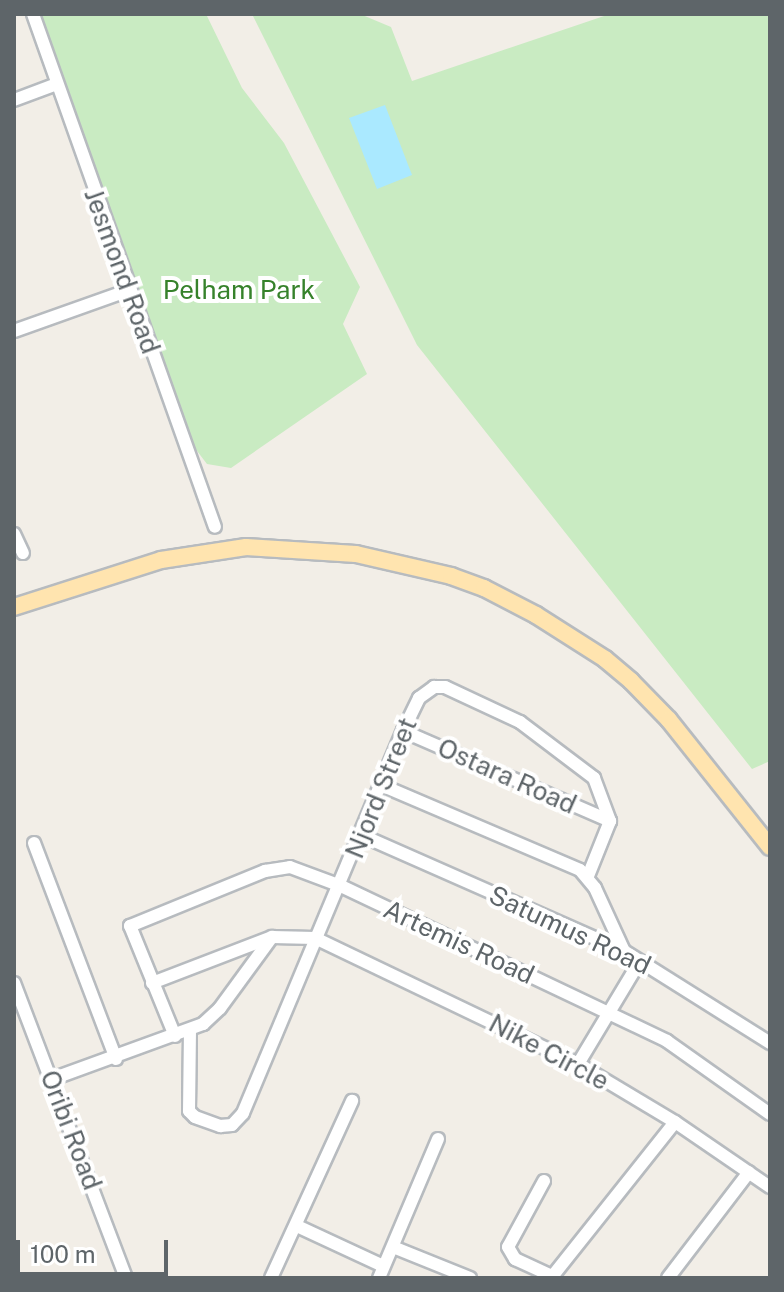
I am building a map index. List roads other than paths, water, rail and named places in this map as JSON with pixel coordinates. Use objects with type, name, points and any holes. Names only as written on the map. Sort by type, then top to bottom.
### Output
[{"type":"main road","points":[[14,607],[161,560],[246,547],[356,554],[451,576],[484,588],[536,615],[595,652],[631,681],[669,720],[770,847]]},
{"type":"street","name":"Jesmond Road","points":[[33,14],[215,527]]},
{"type":"street","points":[[14,100],[57,84]]},
{"type":"street","points":[[14,331],[129,290]]},
{"type":"street","points":[[14,534],[23,553]]},
{"type":"street","name":"Njord Street","points":[[190,1030],[186,1102],[195,1117],[220,1126],[232,1125],[240,1120],[315,938],[341,886],[403,731],[424,692],[434,687],[445,687],[520,722],[585,769],[600,790],[610,821]]},
{"type":"street","name":"Ostara Road","points":[[403,731],[610,821]]},
{"type":"street","points":[[381,785],[570,865],[588,876],[624,951]]},
{"type":"street","points":[[588,876],[610,821]]},
{"type":"street","name":"Satumus Road","points":[[361,835],[624,951],[770,1043]]},
{"type":"street","points":[[34,843],[116,1059]]},
{"type":"street","name":"Artemis Road","points":[[152,983],[130,926],[274,868],[297,869],[341,886],[667,1041],[770,1114]]},
{"type":"street","points":[[175,1036],[152,983],[272,937],[315,938]]},
{"type":"street","points":[[52,1079],[116,1059],[190,1030],[211,1018],[272,937]]},
{"type":"street","name":"Nike Circle","points":[[315,938],[578,1064],[675,1122],[770,1187]]},
{"type":"street","points":[[578,1064],[607,1011],[640,961]]},
{"type":"street","name":"Oribi Road","points":[[14,983],[126,1278]]},
{"type":"street","points":[[271,1278],[352,1101]]},
{"type":"street","points":[[544,1181],[508,1247],[515,1259],[552,1277],[675,1122]]},
{"type":"street","points":[[297,1226],[381,1272],[438,1139]]},
{"type":"street","points":[[668,1278],[749,1172]]},
{"type":"street","points":[[393,1247],[470,1278]]},
{"type":"water","points":[[385,105],[412,175],[377,189],[349,118]]},
{"type":"park label","name":"Pelham Park","points":[[239,290]]}]
